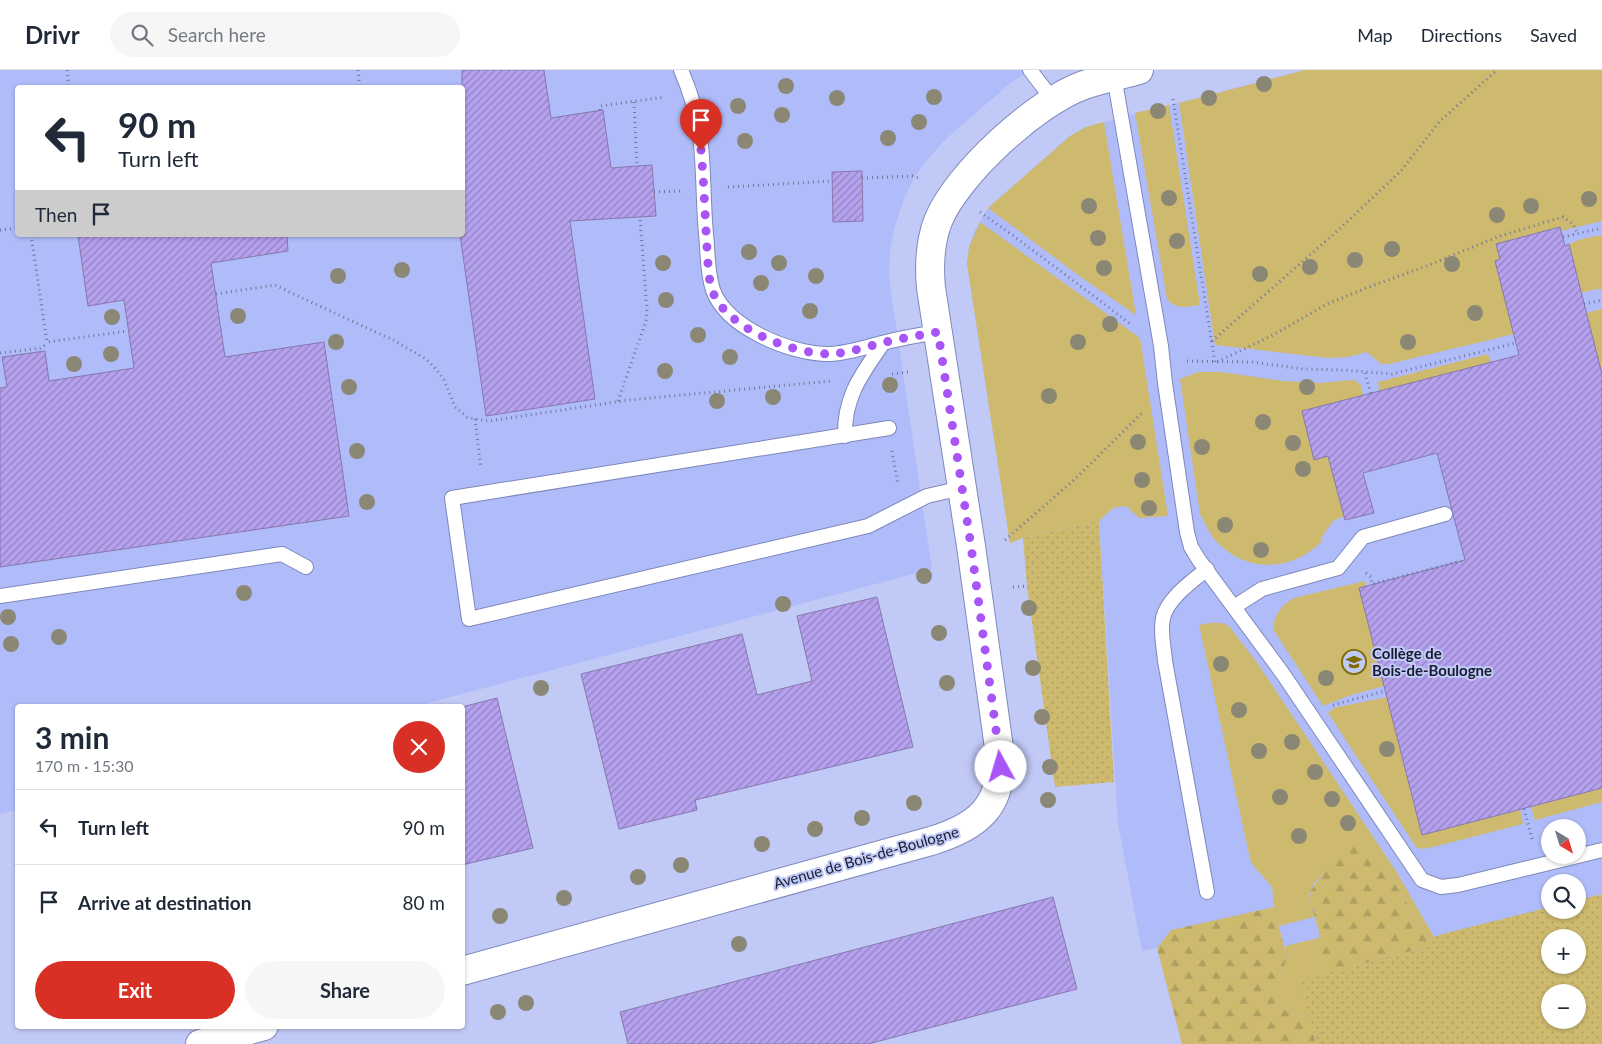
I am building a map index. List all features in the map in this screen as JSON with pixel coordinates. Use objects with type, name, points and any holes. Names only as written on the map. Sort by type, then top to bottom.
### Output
[{"type":"street","name":"Avenue de Bois-de-Boulogne","points":[[465,970],[931,841],[958,832],[977,820],[991,801],[996,790],[1000,779],[1001,761],[931,288],[930,258],[938,221],[948,200],[957,186],[1009,134],[1053,100],[1083,85],[1127,73]]},
{"type":"street","points":[[200,1044],[253,1029]]},
{"type":"lane","points":[[682,70],[690,92],[700,135],[709,272],[712,289],[718,302],[745,327],[784,344],[812,352],[831,354],[938,332]]},
{"type":"lane","points":[[1030,70],[1053,100]]},
{"type":"lane","points":[[1127,73],[1161,346],[1187,532],[1191,547],[1283,674],[1422,880],[1441,887],[1458,885],[1602,850]]},
{"type":"lane","points":[[845,436],[846,412],[852,392],[883,343]]},
{"type":"lane","points":[[889,428],[452,498],[469,620],[868,526],[927,496],[962,488]]},
{"type":"lane","points":[[1234,607],[1262,589],[1338,568],[1363,537],[1445,514]]},
{"type":"lane","points":[[0,596],[282,554],[306,567]]},
{"type":"lane","points":[[1207,569],[1184,588],[1172,602],[1163,618],[1162,634],[1165,661],[1208,892]]},
{"type":"path","points":[[66,70],[68,85]]},
{"type":"path","points":[[358,70],[360,85]]},
{"type":"path","points":[[1211,341],[1335,233],[1401,171],[1439,122],[1496,70]]},
{"type":"path","points":[[600,110],[600,106],[667,97]]},
{"type":"path","points":[[1172,99],[1215,363]]},
{"type":"path","points":[[634,102],[637,166]]},
{"type":"path","points":[[862,178],[912,176],[919,178]]},
{"type":"path","points":[[726,187],[832,181]]},
{"type":"path","points":[[654,192],[688,190]]},
{"type":"path","points":[[980,212],[1138,330]]},
{"type":"path","points":[[618,401],[646,321],[647,311],[640,217]]},
{"type":"path","points":[[1215,363],[1273,335],[1327,304],[1500,236],[1563,217],[1574,225],[1577,234]]},
{"type":"path","points":[[0,230],[15,228]]},
{"type":"path","points":[[1563,237],[1602,228]]},
{"type":"path","points":[[31,237],[47,342]]},
{"type":"path","points":[[216,294],[275,285],[392,340],[426,359],[444,380],[455,407],[461,413],[474,419],[489,421],[618,401],[838,381]]},
{"type":"path","points":[[1584,304],[1602,300]]},
{"type":"path","points":[[0,353],[42,348],[47,342],[128,331]]},
{"type":"path","points":[[1181,360],[1215,363],[1251,362],[1303,369],[1392,374],[1516,343]]},
{"type":"path","points":[[891,375],[908,372]]},
{"type":"path","points":[[1365,372],[1371,394]]},
{"type":"path","points":[[1006,540],[1073,481],[1150,404]]},
{"type":"path","points":[[474,419],[485,493]]},
{"type":"path","points":[[889,428],[902,509]]},
{"type":"path","points":[[1371,577],[1372,584],[1465,560]]},
{"type":"path","points":[[1013,587],[1027,586]]},
{"type":"path","points":[[1327,707],[1385,691]]},
{"type":"path","points":[[1524,809],[1528,822]]},
{"type":"shaded area","points":[[0,70],[1029,70],[1007,86],[946,139],[926,161],[914,178],[904,199],[895,226],[890,250],[889,278],[932,569],[425,704],[15,704],[15,810],[0,814]]},
{"type":"shaded area","name":"Collège de Bois-de-Boulogne","points":[[1305,70],[1602,70],[1602,1044],[1182,1044],[1157,948],[1142,951],[1118,824],[1099,521],[1023,538],[1010,543],[967,264],[969,247],[974,232],[988,208],[1070,136],[1086,127]]},
{"type":"green space","points":[[1305,70],[1602,70],[1602,221],[1561,231],[1560,227],[1496,244],[1500,259],[1495,261],[1514,334],[1389,364],[1381,364],[1367,352],[1348,357],[1328,358],[1215,345],[1179,103]]},
{"type":"green space","points":[[1169,105],[1200,305],[1182,307],[1174,305],[1167,299],[1135,113]]},
{"type":"green space","points":[[1104,122],[1136,315],[1082,278],[988,208],[1070,136],[1086,127]]},
{"type":"green space","points":[[980,222],[1140,338],[1168,516],[1139,518],[1126,506],[1113,508],[1099,521],[1023,538],[1010,543],[967,264],[969,247]]},
{"type":"green space","points":[[1602,235],[1602,290],[1596,289],[1581,293],[1569,244],[1581,239]]},
{"type":"green space","points":[[1602,309],[1602,374],[1586,313]]},
{"type":"green space","points":[[1488,354],[1491,363],[1379,391],[1378,382]]},
{"type":"green space","points":[[1198,372],[1222,372],[1283,381],[1319,383],[1354,380],[1361,385],[1363,395],[1315,460],[1328,456],[1344,516],[1333,521],[1321,538],[1323,540],[1311,551],[1284,563],[1270,565],[1255,564],[1228,552],[1211,535],[1200,514],[1180,379]]},
{"type":"green space","points":[[1099,521],[1114,782],[1055,787],[1027,586],[1023,538]]},
{"type":"green space","points":[[1365,581],[1366,586],[1359,588],[1384,686],[1351,695],[1323,706],[1273,629],[1275,619],[1282,607],[1294,598]]},
{"type":"green space","points":[[1221,623],[1229,626],[1258,664],[1396,871],[1434,937],[1431,946],[1378,853],[1360,838],[1314,884],[1310,897],[1314,917],[1279,926],[1274,907],[1272,887],[1251,863],[1199,625]]},
{"type":"green space","points":[[1387,697],[1422,834],[1520,810],[1523,824],[1433,847],[1422,849],[1416,847],[1328,713],[1338,707]]},
{"type":"green space","points":[[1602,788],[1602,802],[1535,820],[1531,807]]},
{"type":"green space","points":[[1360,838],[1378,853],[1431,946],[1328,973],[1319,951],[1319,932],[1310,901],[1311,890],[1333,859],[1349,843]]},
{"type":"green space","points":[[1602,894],[1602,1044],[1316,1044],[1300,980],[1431,946],[1434,937],[1541,909],[1541,919],[1586,919],[1586,898]]},
{"type":"green space","points":[[1274,907],[1287,958],[1275,990],[1276,1004],[1290,1014],[1309,1013],[1316,1044],[1182,1044],[1157,948],[1171,930]]},
{"type":"green space","points":[[1319,938],[1319,951],[1328,973],[1301,980],[1309,1013],[1290,1014],[1276,1004],[1275,990],[1287,958],[1285,946]]},
{"type":"building","points":[[462,70],[544,70],[551,118],[603,110],[611,168],[652,165],[656,216],[570,221],[595,399],[486,416],[460,237],[465,237],[465,85],[462,85]]},
{"type":"building","points":[[862,171],[863,221],[833,222],[832,172]]},
{"type":"building","points":[[1560,227],[1565,246],[1569,244],[1602,374],[1602,788],[1422,835],[1359,588],[1465,560],[1437,453],[1363,473],[1374,513],[1345,520],[1328,456],[1314,460],[1302,411],[1519,355],[1495,261],[1500,259],[1496,244]]},
{"type":"building","points":[[78,237],[287,237],[288,251],[211,263],[225,357],[324,342],[349,516],[0,567],[0,388],[7,387],[2,357],[45,351],[49,381],[134,368],[124,300],[88,306]]},
{"type":"building","points":[[877,597],[913,747],[695,800],[697,810],[619,829],[581,674],[742,634],[757,695],[812,681],[797,616]]},
{"type":"building","points":[[497,698],[533,848],[465,864],[465,706]]},
{"type":"building","points":[[1053,897],[1077,989],[868,1044],[628,1044],[620,1012]]},
{"type":"place","name":"Collège de Bois-de-Boulogne","points":[[1354,662]]},
{"type":"route","points":[[701,150],[705,224],[712,289],[718,302],[745,327],[784,344],[812,352],[831,354],[938,332],[971,546],[1001,767]]}]
